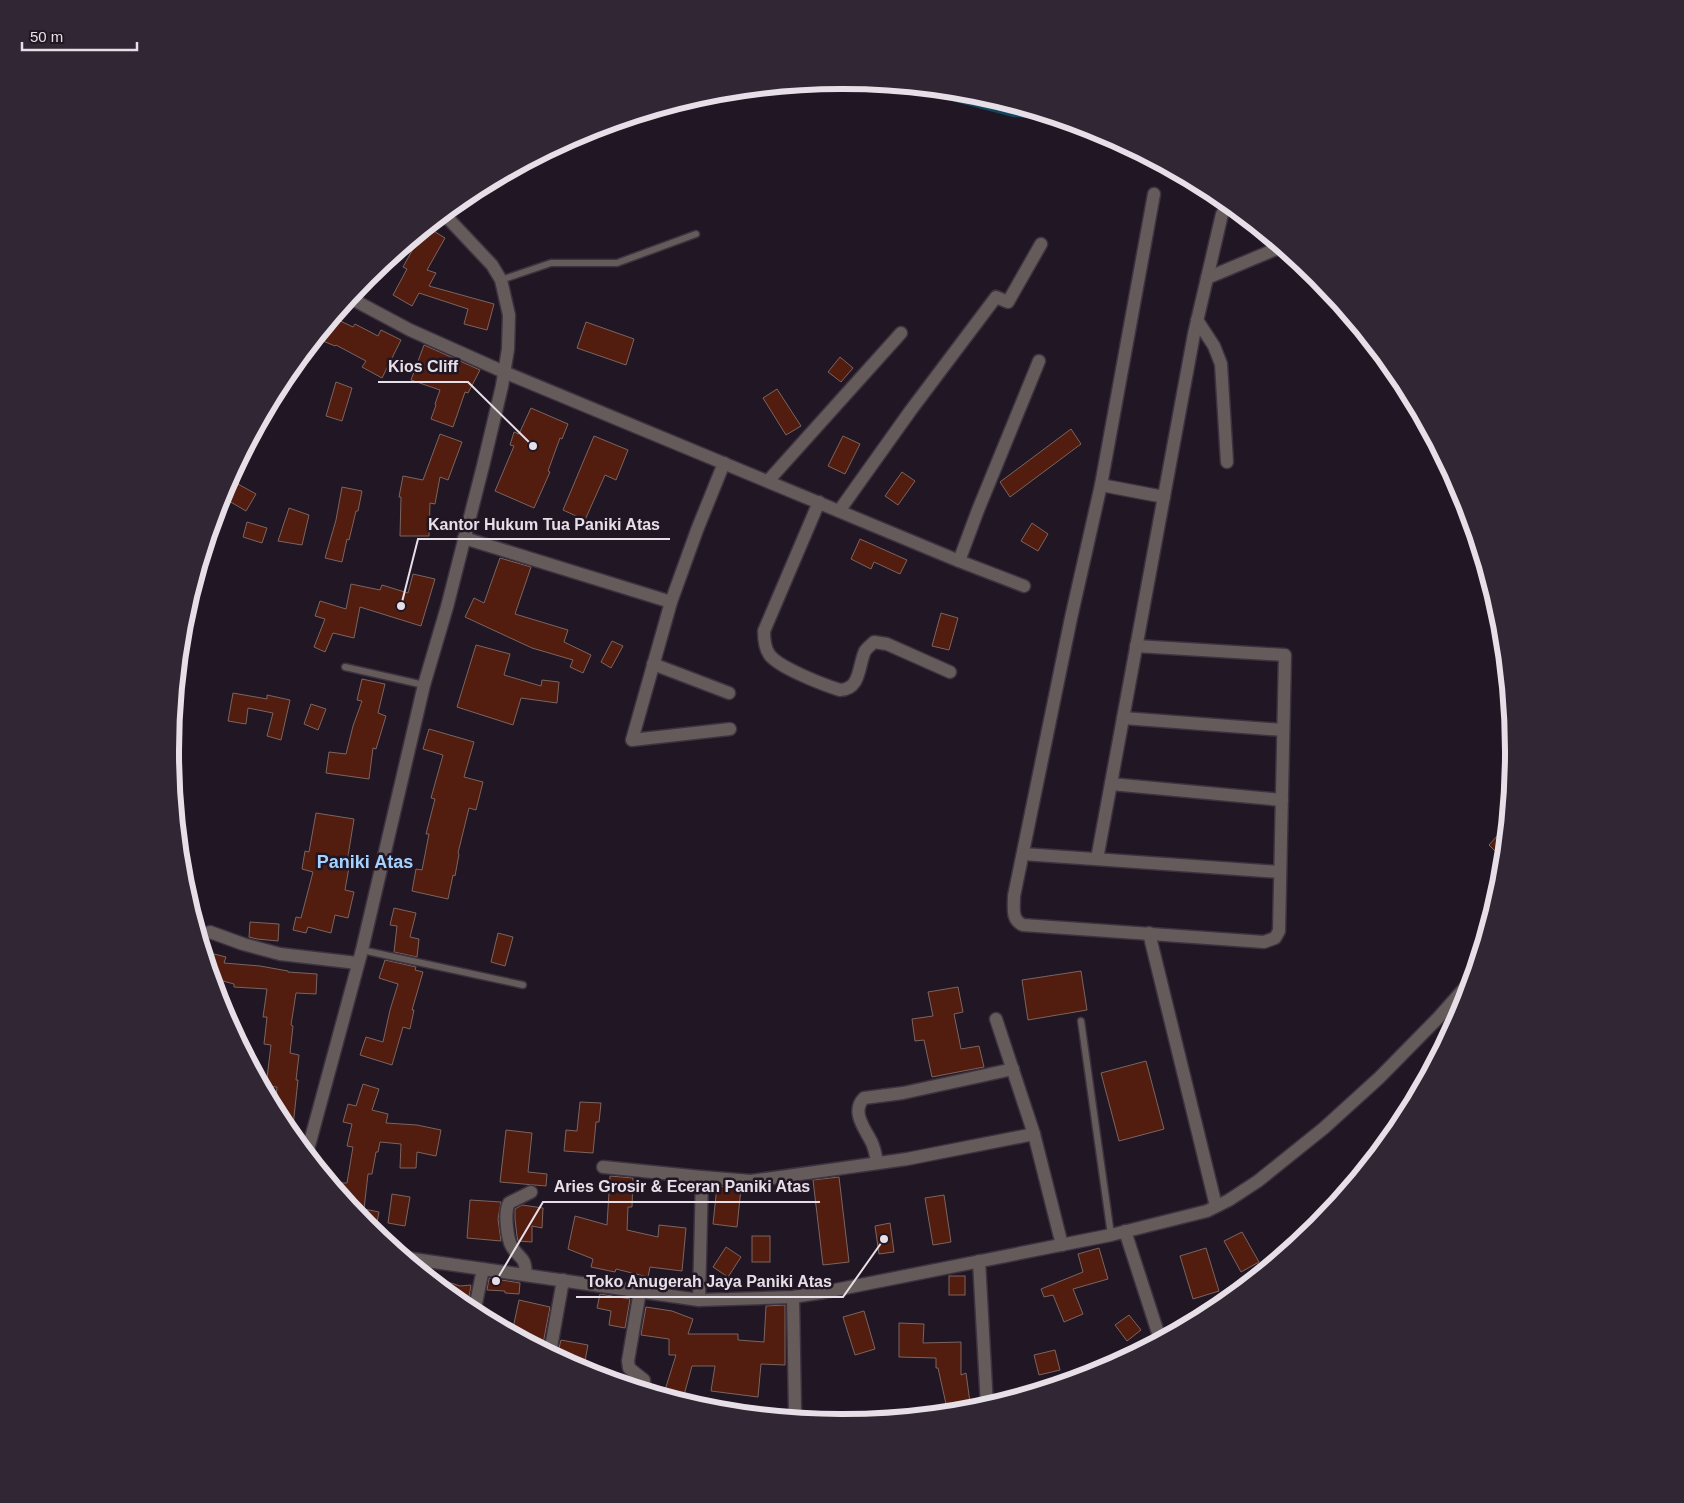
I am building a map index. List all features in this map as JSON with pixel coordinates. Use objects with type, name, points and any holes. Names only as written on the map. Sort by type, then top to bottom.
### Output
[{"type":"street","points":[[1136,646],[1285,655],[1279,931],[1275,938],[1264,942],[1023,925],[1018,923],[1014,916],[1014,896],[1071,618],[1101,485],[1154,194]]},
{"type":"street","points":[[1097,859],[1197,320],[1222,214]]},
{"type":"street","points":[[309,1145],[362,950],[424,685],[447,607],[483,466],[508,349],[509,316],[501,280],[492,265],[449,219]]},
{"type":"street","points":[[839,511],[991,303],[996,297],[1008,302],[1040,244]]},
{"type":"street","points":[[1207,278],[1275,250]]},
{"type":"street","points":[[356,301],[410,330],[504,372],[959,561],[1024,586]]},
{"type":"street","points":[[1197,320],[1214,346],[1221,364],[1227,462]]},
{"type":"street","points":[[768,481],[901,333]]},
{"type":"street","points":[[959,561],[1039,362]]},
{"type":"street","points":[[724,463],[671,602],[632,740],[730,729]]},
{"type":"street","points":[[1101,485],[1164,497]]},
{"type":"street","points":[[818,502],[764,631],[769,655],[792,670],[840,690],[846,690],[853,686],[866,650],[874,642],[888,644],[950,672]]},
{"type":"street","points":[[464,538],[671,602]]},
{"type":"street","points":[[653,664],[729,693]]},
{"type":"street","points":[[1123,718],[1283,730]]},
{"type":"street","points":[[1111,784],[1282,800]]},
{"type":"street","points":[[1023,854],[1280,872]]},
{"type":"street","points":[[210,932],[243,944],[280,954],[357,964]]},
{"type":"street","points":[[1149,933],[1216,1206]]},
{"type":"street","points":[[417,1260],[699,1300],[793,1297],[834,1291],[1111,1235],[1206,1211],[1229,1200],[1258,1181],[1324,1128],[1379,1078],[1458,996]]},
{"type":"street","points":[[996,1019],[1034,1134],[1062,1245]]},
{"type":"street","points":[[877,1164],[875,1151],[858,1116],[860,1104],[864,1098],[903,1093],[1013,1069]]},
{"type":"street","points":[[603,1167],[702,1178],[751,1181],[877,1164],[1034,1134]]},
{"type":"street","points":[[699,1300],[702,1178]]},
{"type":"street","points":[[526,1274],[525,1261],[511,1246],[506,1212],[509,1203],[531,1192]]},
{"type":"street","points":[[1125,1231],[1158,1333]]},
{"type":"street","points":[[979,1261],[987,1398]]},
{"type":"street","points":[[476,1304],[484,1269]]},
{"type":"street","points":[[551,1347],[563,1280]]},
{"type":"street","points":[[640,1292],[628,1361],[629,1368],[644,1380],[644,1384]]},
{"type":"street","points":[[793,1297],[794,1413]]},
{"type":"lane","points":[[501,280],[551,262],[617,263],[696,234]]},
{"type":"lane","points":[[345,667],[424,685]]},
{"type":"lane","points":[[362,950],[524,985]]},
{"type":"lane","points":[[1081,1021],[1111,1235]]},
{"type":"building","points":[[433,231],[445,238],[427,270],[436,273],[429,286],[494,304],[487,330],[464,324],[468,309],[419,293],[412,306],[393,295],[407,269],[403,267],[415,245]]},
{"type":"building","points":[[339,321],[353,327],[355,324],[378,336],[381,330],[401,340],[382,378],[362,367],[366,361],[336,345],[323,341]]},
{"type":"building","points":[[586,322],[634,339],[626,365],[577,348]]},
{"type":"building","points":[[424,345],[480,370],[468,393],[465,392],[453,427],[431,419],[440,390],[411,380]]},
{"type":"building","points":[[840,357],[853,368],[841,382],[828,372]]},
{"type":"building","points":[[336,382],[352,388],[342,421],[326,416]]},
{"type":"building","points":[[777,389],[801,426],[786,435],[763,398]]},
{"type":"building","points":[[531,408],[568,424],[562,439],[560,438],[548,471],[550,472],[534,508],[495,491],[514,446],[510,445],[514,432],[519,434]]},
{"type":"building","points":[[1071,429],[1081,444],[1010,497],[1000,482]]},
{"type":"building","points":[[440,434],[462,442],[448,480],[440,477],[435,504],[430,503],[429,536],[400,536],[401,497],[399,497],[403,476],[423,480]]},
{"type":"building","points":[[594,436],[628,450],[616,480],[605,475],[585,520],[563,510]]},
{"type":"building","points":[[843,436],[860,444],[845,474],[828,466]]},
{"type":"building","points":[[902,472],[915,481],[898,505],[885,496]]},
{"type":"building","points":[[238,484],[256,494],[246,511],[229,501]]},
{"type":"building","points":[[342,487],[362,491],[358,511],[356,511],[349,540],[347,539],[342,562],[325,558],[336,520]]},
{"type":"building","points":[[289,508],[309,515],[302,545],[278,541]]},
{"type":"building","points":[[247,522],[267,528],[262,543],[243,537]]},
{"type":"building","points":[[1032,523],[1048,534],[1038,551],[1021,541]]},
{"type":"building","points":[[860,539],[907,560],[900,574],[874,562],[871,569],[851,559]]},
{"type":"building","points":[[500,558],[531,567],[515,614],[568,630],[564,642],[591,655],[583,673],[570,667],[573,660],[532,648],[465,617],[474,598],[484,603]]},
{"type":"building","points":[[413,574],[435,579],[421,626],[360,607],[354,638],[333,633],[325,652],[314,647],[325,619],[315,616],[320,601],[346,609],[351,584],[380,590],[382,585],[408,593]]},
{"type":"building","points":[[941,613],[958,618],[949,650],[932,646]]},
{"type":"building","points":[[612,641],[623,646],[611,668],[601,662]]},
{"type":"building","points":[[476,645],[510,654],[504,675],[541,686],[542,680],[559,682],[557,703],[521,698],[513,725],[457,707]]},
{"type":"building","points":[[362,679],[385,684],[378,713],[386,716],[376,749],[373,748],[369,779],[326,773],[329,752],[346,754],[362,701],[357,700]]},
{"type":"building","points":[[233,693],[267,699],[267,695],[290,700],[281,740],[267,736],[273,713],[248,708],[246,724],[228,721]]},
{"type":"building","points":[[311,704],[326,709],[318,730],[304,724]]},
{"type":"building","points":[[429,729],[474,742],[464,777],[483,782],[476,810],[469,808],[458,853],[455,876],[453,875],[448,899],[412,891],[416,869],[422,870],[429,834],[426,834],[435,799],[431,798],[443,755],[423,749]]},
{"type":"building","points":[[316,813],[354,819],[348,856],[351,856],[345,890],[354,892],[348,918],[335,915],[331,933],[308,927],[306,933],[293,930],[296,917],[301,918],[313,872],[302,869],[305,851],[309,852]]},
{"type":"building","points":[[1499,833],[1497,853],[1489,845]]},
{"type":"building","points":[[394,908],[416,913],[410,937],[419,939],[417,957],[394,952],[397,926],[390,925]]},
{"type":"building","points":[[250,922],[279,924],[278,941],[249,937]]},
{"type":"building","points":[[498,933],[513,937],[505,966],[491,962]]},
{"type":"building","points":[[214,954],[226,957],[224,963],[317,974],[316,994],[296,993],[291,1025],[293,1026],[290,1053],[299,1055],[293,1123],[276,1096],[277,1087],[270,1086],[267,1080],[271,1045],[264,1044],[267,1017],[263,1017],[267,989],[234,987],[234,984],[220,980],[213,960]]},
{"type":"building","points":[[385,960],[416,967],[415,970],[423,972],[412,1010],[414,1010],[410,1029],[403,1027],[392,1065],[360,1055],[366,1037],[383,1042],[398,984],[379,978]]},
{"type":"building","points":[[1081,971],[1087,1010],[1028,1020],[1022,980]]},
{"type":"building","points":[[958,987],[963,1012],[954,1014],[961,1049],[979,1046],[984,1067],[932,1077],[924,1040],[915,1041],[912,1019],[933,1016],[928,992]]},
{"type":"building","points":[[1146,1061],[1164,1129],[1119,1141],[1101,1073]]},
{"type":"building","points":[[363,1084],[379,1089],[372,1110],[388,1114],[386,1123],[417,1125],[441,1130],[436,1156],[417,1152],[416,1168],[400,1168],[401,1144],[380,1142],[372,1174],[368,1174],[364,1209],[379,1212],[377,1223],[340,1183],[347,1183],[353,1147],[347,1146],[352,1124],[343,1122],[348,1104],[356,1106]]},
{"type":"building","points":[[580,1102],[601,1103],[599,1122],[596,1122],[593,1153],[564,1151],[566,1130],[577,1131]]},
{"type":"building","points":[[506,1130],[532,1133],[528,1172],[547,1174],[546,1186],[500,1182]]},
{"type":"building","points":[[610,1176],[633,1178],[632,1207],[628,1207],[627,1230],[658,1237],[659,1225],[686,1228],[682,1271],[650,1267],[648,1277],[616,1269],[615,1272],[591,1267],[593,1259],[568,1249],[575,1216],[607,1225]]},
{"type":"building","points":[[839,1177],[849,1262],[823,1265],[813,1180]]},
{"type":"building","points":[[717,1186],[741,1188],[737,1227],[713,1224]]},
{"type":"building","points":[[392,1194],[410,1197],[405,1226],[388,1223]]},
{"type":"building","points":[[944,1195],[951,1242],[933,1245],[925,1198]]},
{"type":"building","points":[[470,1200],[501,1202],[498,1219],[501,1241],[467,1238]]},
{"type":"building","points":[[522,1205],[543,1208],[542,1228],[532,1226],[532,1242],[518,1241],[515,1209]]},
{"type":"building","points":[[890,1223],[894,1252],[879,1254],[875,1226]]},
{"type":"building","points":[[1242,1232],[1259,1262],[1241,1272],[1224,1241]]},
{"type":"building","points":[[752,1236],[770,1236],[770,1262],[752,1262]]},
{"type":"building","points":[[726,1247],[741,1257],[728,1277],[713,1267]]},
{"type":"building","points":[[1099,1248],[1108,1279],[1073,1289],[1083,1314],[1064,1322],[1053,1295],[1044,1297],[1041,1289],[1083,1272],[1078,1254]]},
{"type":"building","points":[[1206,1248],[1219,1291],[1193,1299],[1180,1256]]},
{"type":"building","points":[[949,1276],[965,1276],[965,1295],[949,1295]]},
{"type":"building","points":[[489,1278],[520,1283],[519,1294],[487,1290]]},
{"type":"building","points":[[444,1281],[460,1286],[471,1285],[469,1299]]},
{"type":"building","points":[[600,1294],[630,1299],[625,1328],[609,1325],[611,1311],[597,1308]]},
{"type":"building","points":[[519,1300],[550,1307],[543,1343],[513,1326]]},
{"type":"building","points":[[785,1305],[785,1365],[761,1364],[758,1397],[711,1391],[715,1366],[692,1366],[684,1395],[665,1390],[676,1355],[669,1355],[669,1339],[641,1335],[646,1307],[672,1311],[693,1319],[688,1334],[738,1334],[738,1340],[764,1342],[766,1306]]},
{"type":"building","points":[[864,1311],[875,1349],[855,1355],[843,1317]]},
{"type":"building","points":[[1129,1315],[1141,1330],[1127,1341],[1115,1325]]},
{"type":"building","points":[[899,1323],[924,1324],[923,1343],[961,1342],[961,1375],[966,1373],[970,1402],[946,1406],[938,1368],[936,1368],[936,1358],[899,1357]]},
{"type":"building","points":[[561,1340],[588,1345],[585,1362],[558,1350]]},
{"type":"building","points":[[1055,1350],[1060,1370],[1039,1375],[1034,1355]]},
{"type":"waterway","points":[[943,96],[1014,115],[1029,116]]},
{"type":"place","name":"Kios Cliff","points":[[533,446]]},
{"type":"place","name":"Kantor Hukum Tua Paniki Atas","points":[[401,606]]},
{"type":"place","name":"Toko Anugerah Jaya Paniki Atas","points":[[884,1239]]},
{"type":"place","name":"Aries Grosir & Eceran Paniki Atas","points":[[496,1281]]},
{"type":"district","name":"Paniki Atas","points":[[365,862]]}]
